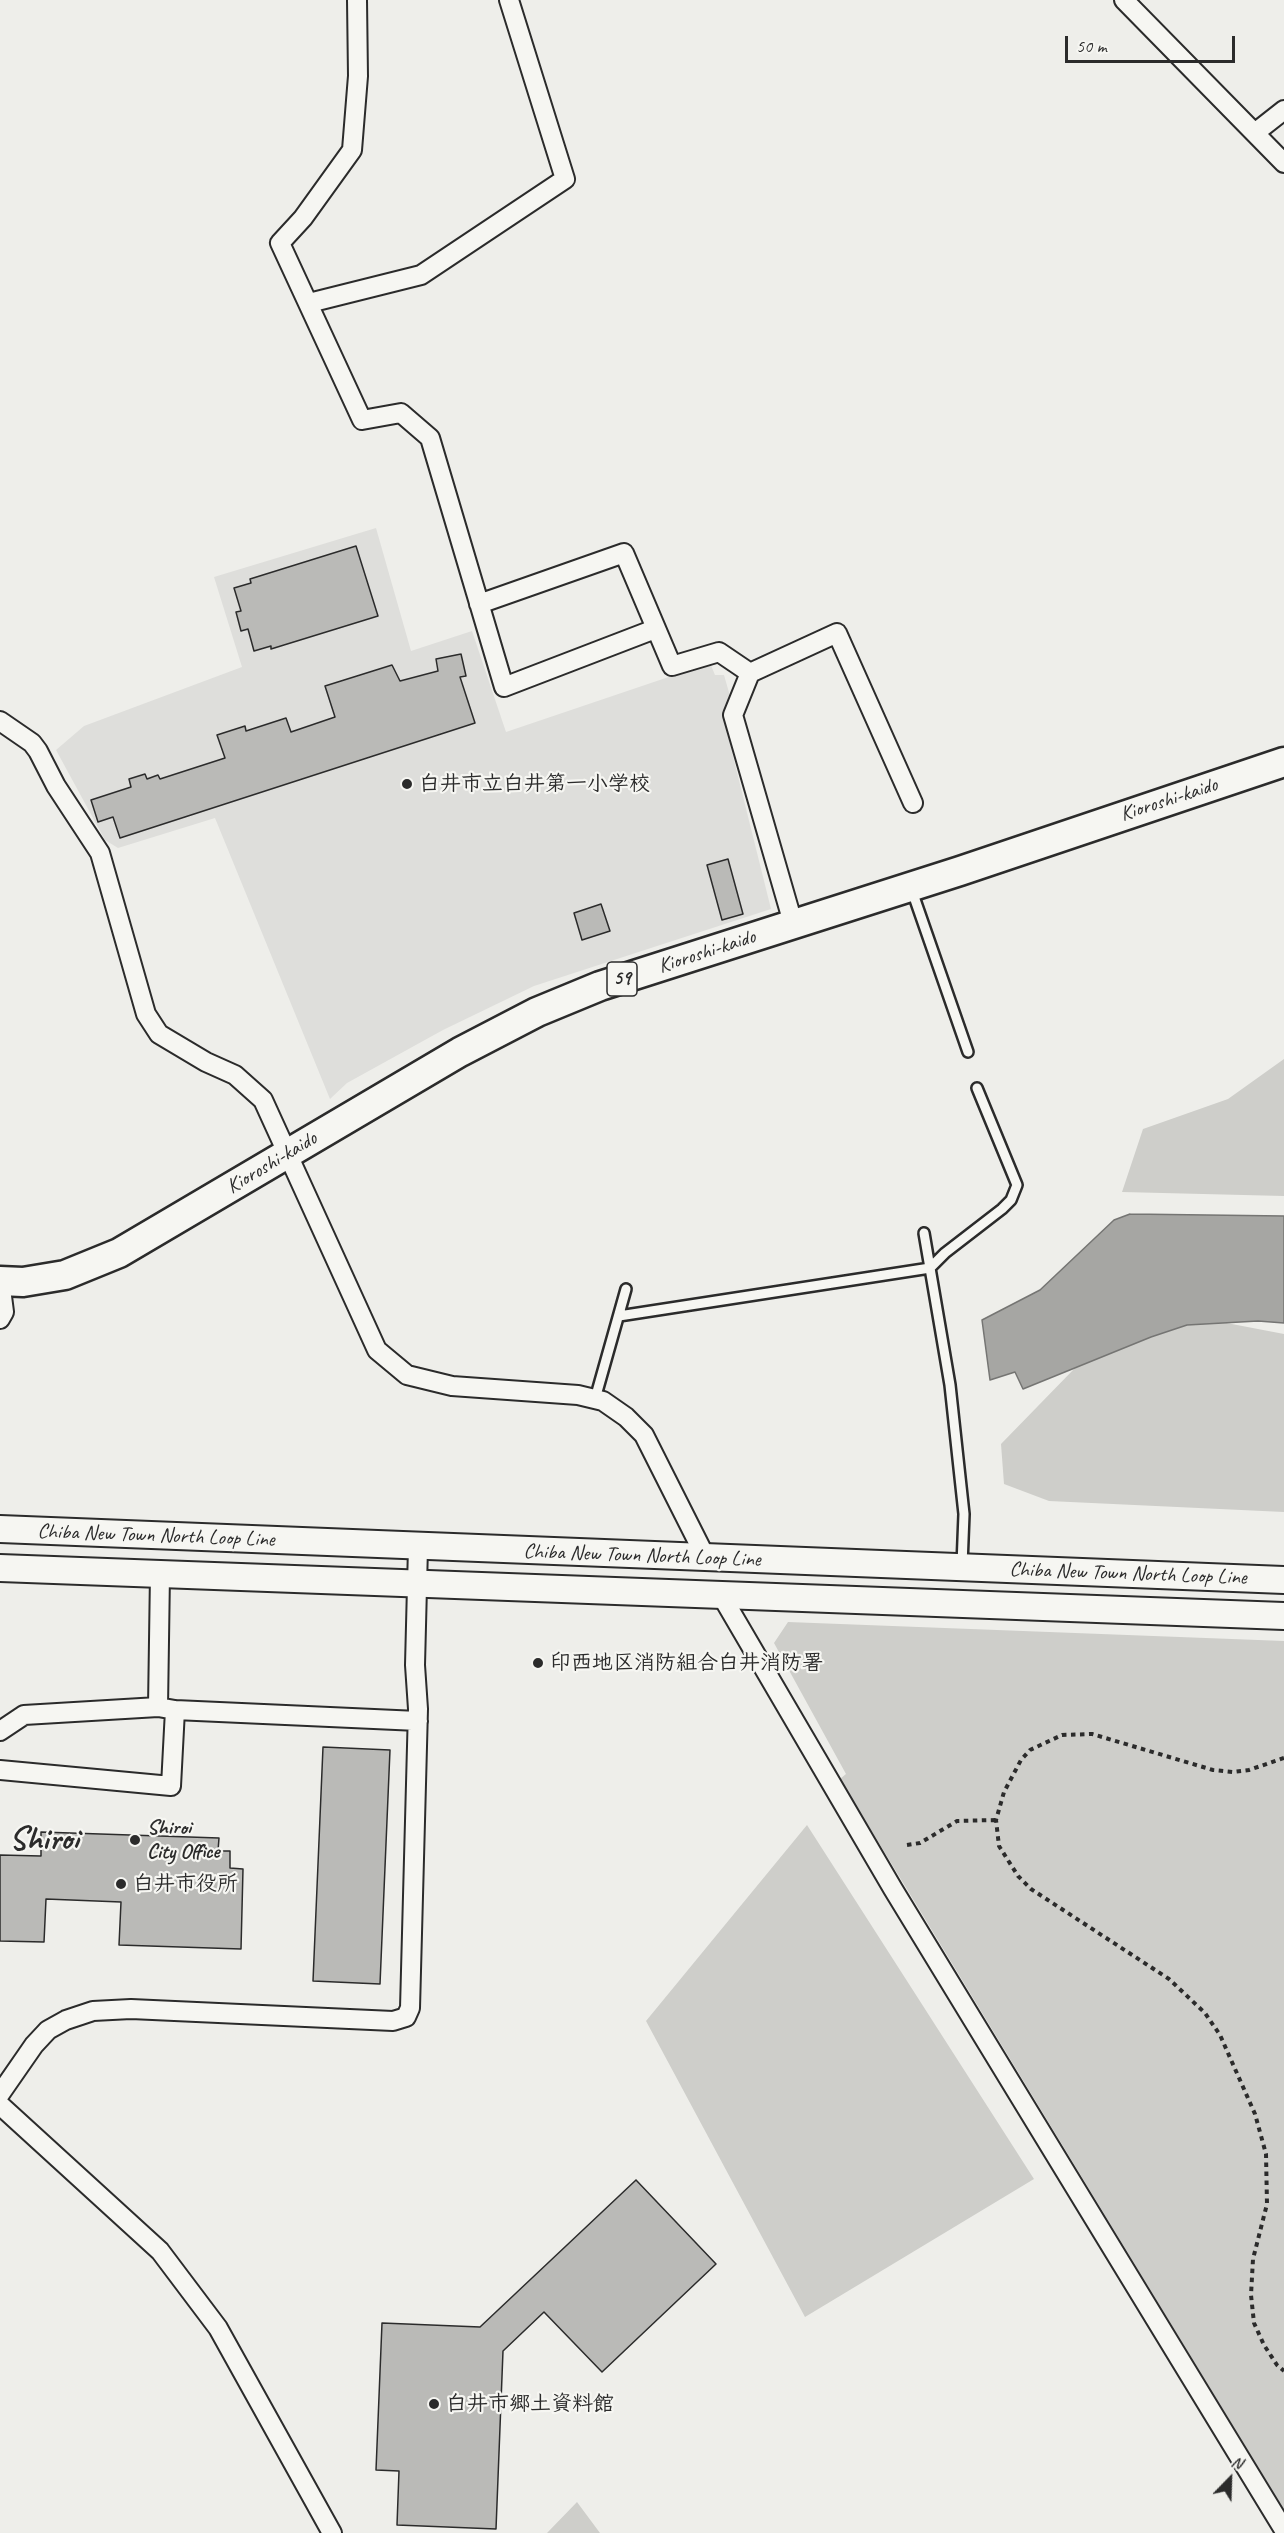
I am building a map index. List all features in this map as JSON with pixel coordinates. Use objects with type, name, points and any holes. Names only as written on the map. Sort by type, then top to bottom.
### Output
[{"type":"main road","name":"Kioroshi-kaido","points":[[0,1281],[23,1282],[65,1275],[119,1253],[459,1052],[537,1012],[600,986],[1284,762]]},
{"type":"main road","name":"Chiba New Town North Loop Line","points":[[0,1529],[1284,1580]]},
{"type":"main road","name":"Chiba New Town North Loop Line","points":[[0,1568],[1284,1616]]},
{"type":"street","points":[[357,0],[358,76],[352,150],[303,218],[280,243],[362,420],[401,412],[429,438],[504,687],[655,629]]},
{"type":"street","points":[[309,303],[421,275],[565,179],[509,0]]},
{"type":"street","points":[[1125,0],[1284,162]]},
{"type":"street","points":[[1256,132],[1284,110]]},
{"type":"street","points":[[478,604],[624,553],[672,666],[719,652],[750,673]]},
{"type":"street","points":[[793,924],[733,715],[750,673],[837,633],[913,803]]},
{"type":"street","points":[[0,721],[32,743],[56,786],[100,853],[146,1014],[159,1034],[206,1062],[235,1075],[263,1100],[377,1350],[407,1375],[452,1386],[578,1395],[603,1401],[626,1417],[644,1435],[706,1558]]},
{"type":"street","points":[[0,1281],[4,1312],[0,1319]]},
{"type":"street","points":[[0,2094],[20,2063],[48,2030],[66,2020],[93,2011],[131,2009],[393,2021],[406,2017],[410,2008],[418,1721],[415,1665],[418,1547]]},
{"type":"street","points":[[0,1770],[171,1786],[160,1574]]},
{"type":"street","points":[[721,1595],[893,1889],[1284,2530]]},
{"type":"street","points":[[0,1731],[24,1715],[166,1708],[418,1721]]},
{"type":"street","points":[[0,2106],[160,2251],[218,2328],[332,2533]]},
{"type":"lane","points":[[911,886],[968,1052]]},
{"type":"lane","points":[[618,1316],[930,1269],[945,1252],[1002,1209],[1011,1200],[1017,1185],[977,1088]]},
{"type":"lane","points":[[924,1233],[952,1397],[964,1514],[962,1568]]},
{"type":"lane","points":[[595,1399],[626,1289]]},
{"type":"path","points":[[1284,1758],[1249,1770],[1233,1772],[1213,1770],[1099,1735],[1062,1735],[1030,1750],[1021,1760],[1004,1792],[996,1820],[999,1846],[1018,1876],[1031,1889],[1169,1979],[1205,2013],[1220,2035],[1255,2114],[1266,2154],[1267,2204],[1250,2276],[1251,2295],[1254,2323],[1264,2345],[1277,2365],[1284,2371]]},
{"type":"path","points":[[907,1845],[920,1843],[957,1821],[996,1820]]},
{"type":"shaded area","name":"白井市立白井第一小学校","points":[[376,528],[411,651],[472,631],[506,732],[710,663],[715,675],[724,675],[730,696],[722,712],[771,909],[534,986],[443,1030],[347,1083],[330,1099],[215,818],[118,848],[105,840],[56,750],[84,726],[242,667],[214,577]]},
{"type":"shaded area","points":[[1284,1059],[1284,1196],[1122,1192],[1143,1129],[1228,1099]]},
{"type":"shaded area","points":[[1130,1214],[1284,1216],[1284,1323],[1258,1321],[1187,1325],[1151,1337],[1023,1389],[1015,1372],[990,1380],[982,1320],[1040,1290],[1114,1220]]},
{"type":"shaded area","points":[[1164,1311],[1284,1334],[1284,1512],[1049,1501],[1004,1484],[1001,1444],[1074,1369]]},
{"type":"shaded area","points":[[788,1622],[1284,1641],[1284,2510],[840,1779],[846,1774],[774,1643]]},
{"type":"shaded area","points":[[807,1825],[1034,2179],[805,2317],[646,2021]]},
{"type":"shaded area","points":[[577,2502],[600,2533],[547,2533]]},
{"type":"building","points":[[356,546],[378,616],[271,649],[271,646],[254,651],[248,629],[241,631],[236,612],[241,611],[234,588],[251,583],[250,579]]},
{"type":"building","points":[[461,654],[466,676],[460,677],[475,723],[120,838],[113,817],[98,822],[91,800],[131,787],[129,779],[145,774],[147,779],[158,775],[160,779],[225,758],[217,735],[245,726],[246,731],[286,718],[291,732],[335,717],[325,686],[392,665],[400,681],[438,671],[436,659]]},
{"type":"building","points":[[728,859],[743,914],[722,920],[707,865]]},
{"type":"building","points":[[601,904],[610,931],[582,940],[574,913]]},
{"type":"building","points":[[323,1747],[390,1750],[380,1984],[313,1981]]},
{"type":"building","name":"白井市役所","points":[[41,1832],[219,1838],[218,1851],[230,1851],[230,1868],[243,1869],[241,1949],[119,1945],[121,1902],[46,1899],[44,1942],[0,1941],[0,1855],[41,1856]]},
{"type":"building","points":[[636,2180],[716,2264],[602,2372],[544,2312],[503,2351],[496,2529],[397,2525],[399,2471],[376,2470],[382,2323],[480,2327]]},
{"type":"place","name":"白井市立白井第一小学校","points":[[407,784]]},
{"type":"place","name":"印西地区消防組合白井消防署","points":[[538,1663]]},
{"type":"place","name":"Shiroi City Office","points":[[135,1840]]},
{"type":"place","name":"白井市役所","points":[[121,1884]]},
{"type":"place","name":"白井市郷土資料館","points":[[434,2404]]},
{"type":"district","name":"Shiroi","points":[[44,1840]]}]
